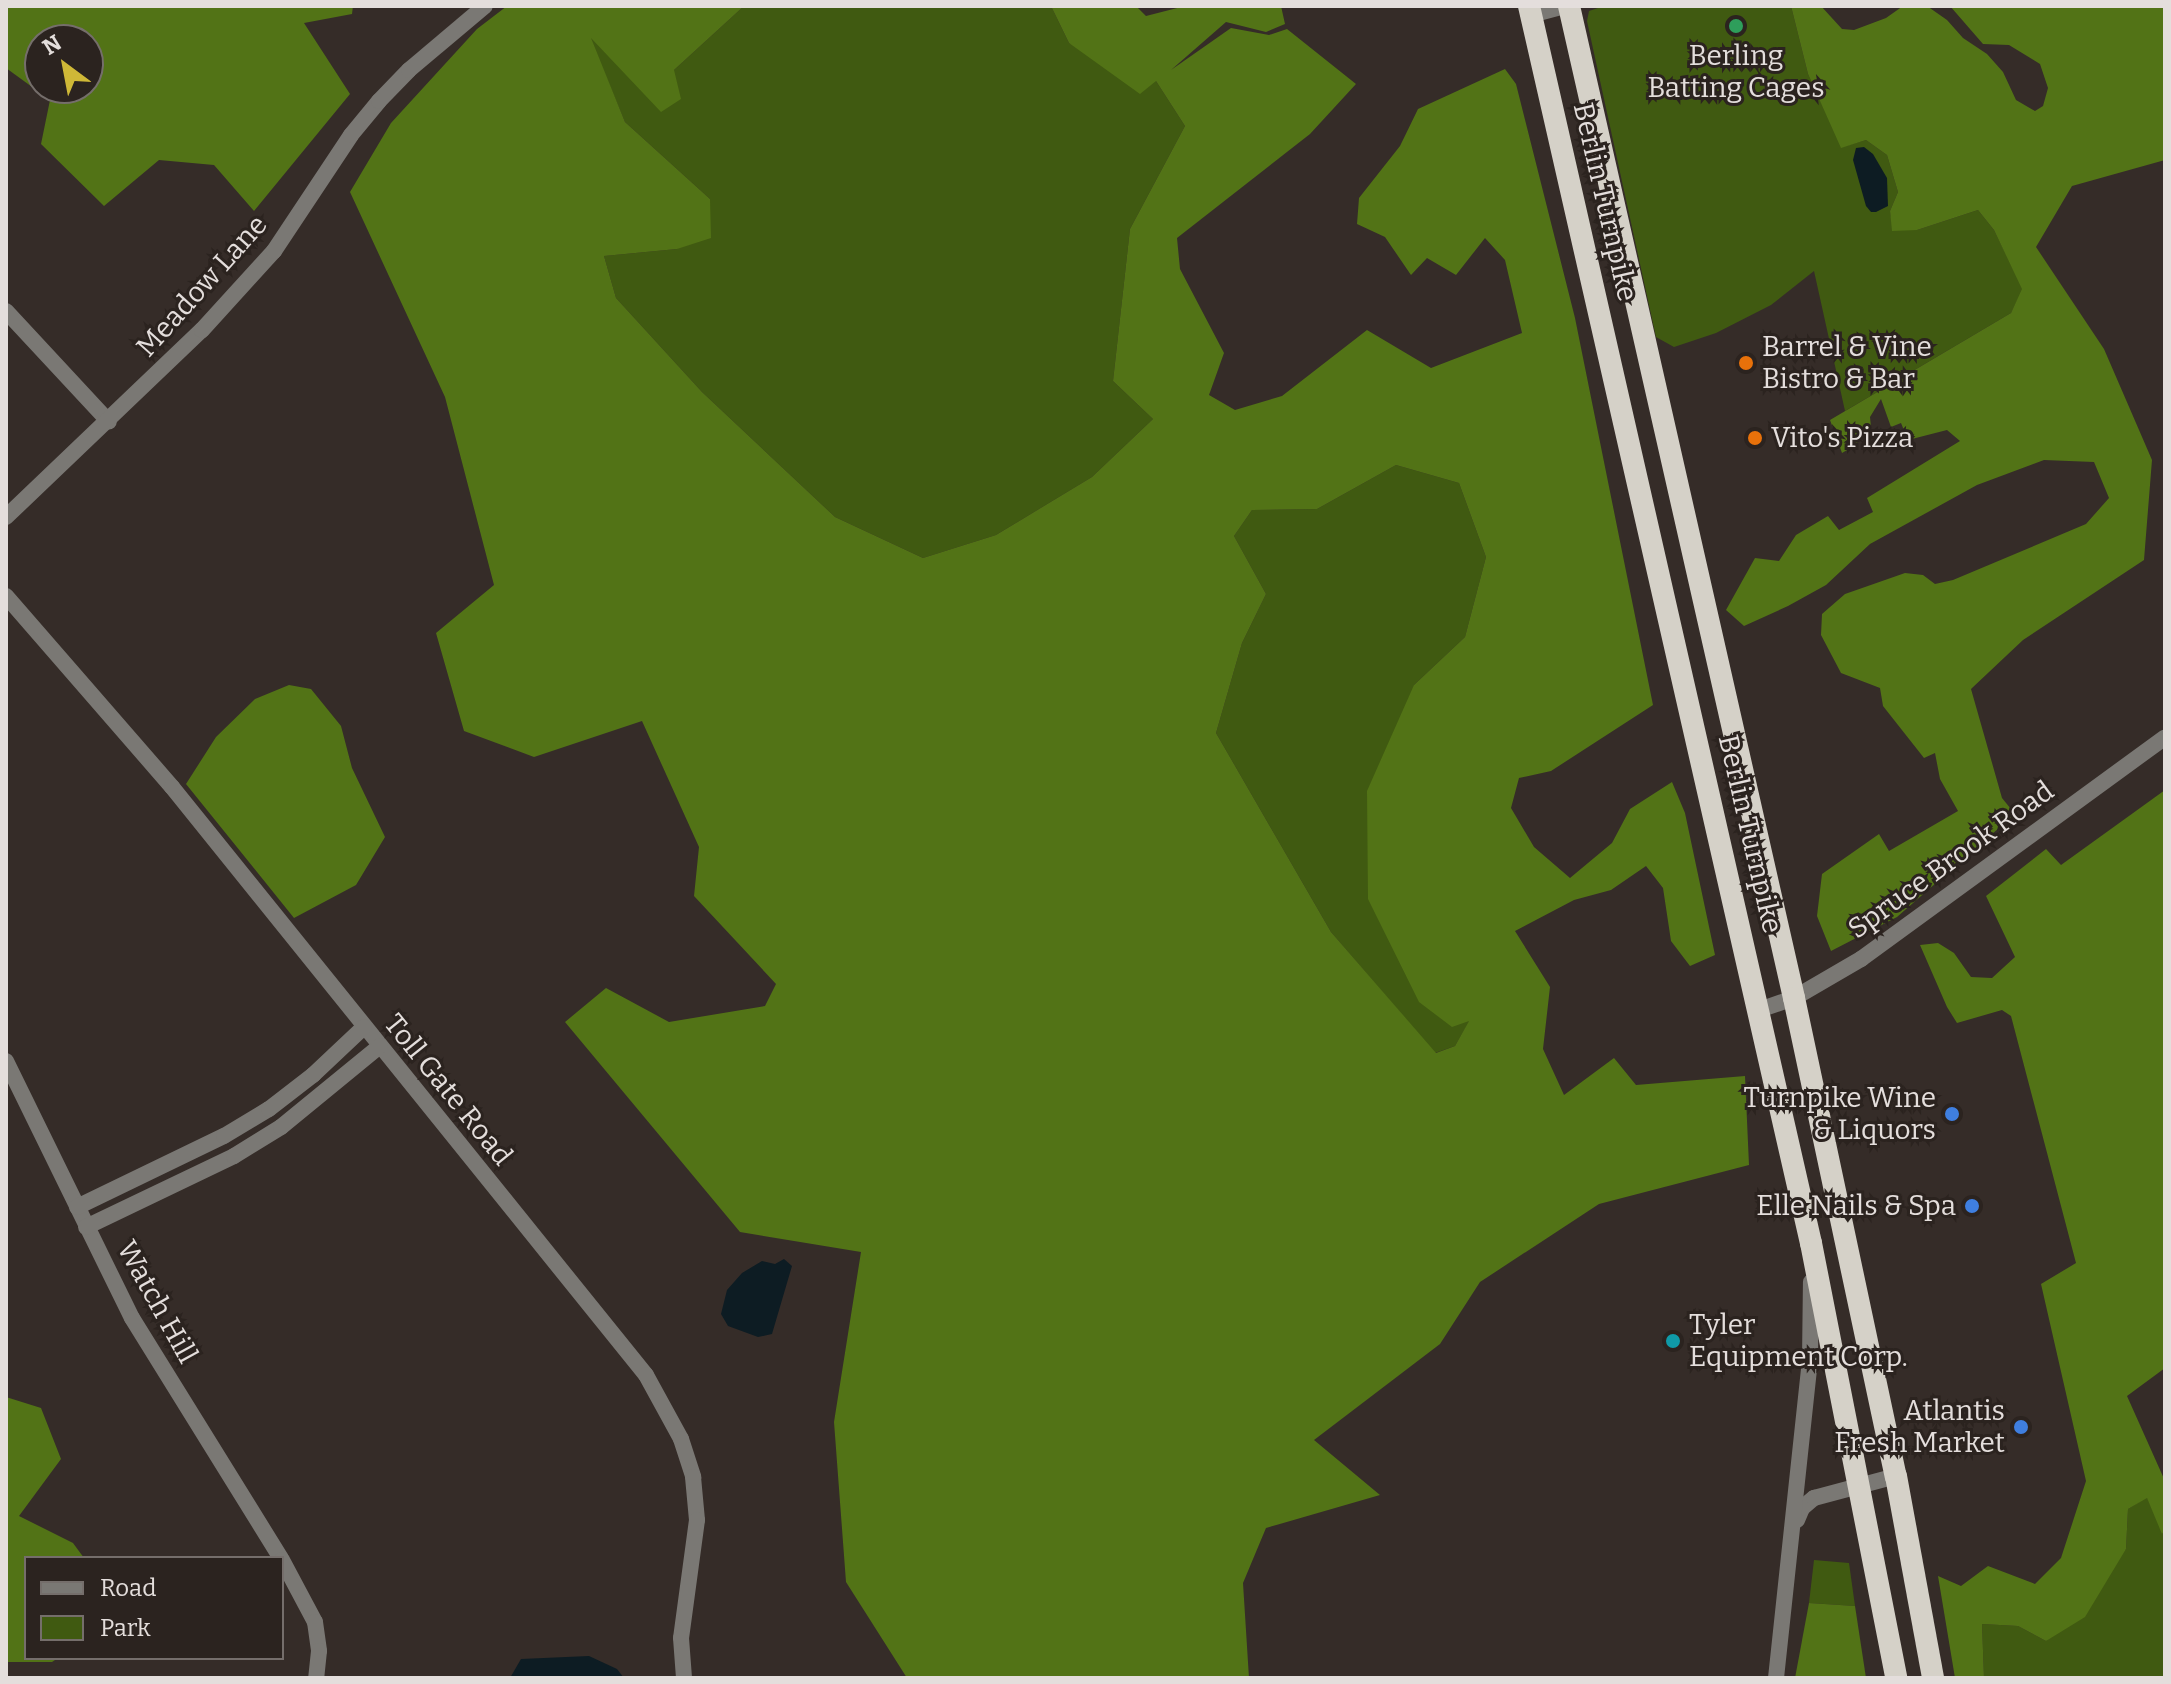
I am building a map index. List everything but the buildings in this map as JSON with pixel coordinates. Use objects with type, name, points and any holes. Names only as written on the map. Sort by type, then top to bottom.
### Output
[{"type":"highway","name":"Berlin Turnpike","points":[[1566,6],[1794,998],[1896,1476],[1933,1678]]},
{"type":"highway","name":"Berlin Turnpike","points":[[1530,10],[1811,1243],[1896,1678]]},
{"type":"street","name":"Meadow Lane","points":[[6,517],[109,422],[274,251],[351,135],[379,101],[409,70],[485,6]]},
{"type":"street","points":[[1530,10],[1566,6]]},
{"type":"street","points":[[6,311],[109,422]]},
{"type":"street","name":"Toll Gate Road","points":[[6,596],[172,787],[614,1332],[666,1408],[693,1477],[697,1520],[681,1638],[684,1678]]},
{"type":"street","name":"Spruce Brook Road","points":[[1759,1010],[1794,998],[1892,938],[2165,737]]},
{"type":"street","points":[[77,1207],[269,1109],[313,1075],[364,1027]]},
{"type":"street","points":[[86,1227],[234,1156],[281,1127],[380,1046]]},
{"type":"street","name":"Watch Hill","points":[[6,1061],[132,1318],[279,1556]]},
{"type":"street","points":[[313,1075],[325,1092]]},
{"type":"street","points":[[175,1159],[186,1179]]},
{"type":"street","points":[[1776,1678],[1810,1359],[1811,1243]]},
{"type":"street","points":[[1793,1541],[1802,1508],[1814,1498],[1896,1476]]},
{"type":"street","name":"Watch Hill","points":[[284,1565],[315,1622],[319,1651],[316,1678]]},
{"type":"green space","points":[[6,6],[353,6],[352,14],[304,23],[350,94],[254,211],[214,165],[159,160],[104,206],[41,144],[49,104],[104,104],[104,24],[24,24],[24,81],[6,68]]},
{"type":"green space","points":[[507,6],[744,6],[674,70],[681,99],[661,112],[591,38],[625,122],[710,199],[711,238],[677,249],[604,256],[616,298],[702,392],[835,517],[923,558],[996,535],[1092,477],[1153,419],[1113,381],[1130,229],[1185,126],[1156,81],[1140,94],[1069,43],[1051,6],[1136,6],[1146,16],[1185,6],[1281,6],[1285,24],[1266,32],[1226,22],[1171,70],[1231,28],[1269,35],[1287,29],[1356,84],[1310,134],[1177,238],[1180,269],[1224,353],[1209,395],[1235,410],[1282,396],[1367,330],[1431,368],[1522,333],[1505,260],[1485,238],[1456,275],[1427,258],[1411,275],[1385,237],[1357,224],[1359,198],[1400,146],[1418,109],[1505,69],[1516,84],[1575,318],[1653,705],[1551,771],[1519,778],[1511,808],[1534,847],[1570,878],[1612,843],[1630,809],[1672,782],[1685,813],[1715,955],[1690,966],[1671,941],[1663,888],[1646,866],[1611,890],[1574,900],[1515,931],[1550,987],[1543,1049],[1564,1095],[1614,1058],[1636,1085],[1745,1076],[1749,1165],[1599,1204],[1480,1282],[1440,1344],[1314,1440],[1380,1495],[1266,1528],[1243,1583],[1249,1678],[907,1678],[846,1582],[834,1422],[861,1252],[740,1232],[565,1022],[606,988],[669,1022],[765,1006],[776,984],[694,896],[699,847],[642,721],[534,757],[464,731],[436,633],[494,585],[445,397],[350,192],[391,123],[477,29]],"holes":[[[1396,465],[1459,483],[1486,557],[1465,637],[1414,685],[1367,791],[1368,899],[1419,1002],[1452,1027],[1469,1021],[1455,1046],[1436,1053],[1331,932],[1216,733],[1242,643],[1266,594],[1234,536],[1252,510],[1317,509]]]},
{"type":"green space","points":[[744,6],[1051,6],[1069,43],[1156,81],[1185,126],[1130,229],[1113,381],[1153,419],[1092,477],[996,535],[923,558],[835,517],[702,392],[616,298],[604,256],[677,249],[710,199],[625,122],[589,36],[674,70]]},
{"type":"green space","points":[[1604,6],[1791,6],[1808,74],[1842,147],[1866,140],[1887,155],[1898,192],[1890,211],[1893,230],[1917,230],[1978,210],[1994,230],[2023,289],[2011,313],[1845,411],[1814,271],[1771,305],[1716,333],[1674,347],[1656,337],[1587,21],[1589,11]]},
{"type":"green space","points":[[1791,6],[1821,6],[1842,29],[1854,30],[1886,18],[1903,6],[1927,6],[1947,20],[1963,38],[1987,54],[2003,72],[2016,100],[2035,111],[2043,106],[2048,88],[2040,64],[2009,45],[1983,44],[1950,6],[2165,6],[2165,160],[2072,186],[2036,247],[2104,349],[2152,460],[2144,560],[2023,640],[1971,689],[2002,798],[2015,814],[1897,917],[1831,951],[1817,916],[1822,874],[1879,834],[1889,851],[1958,811],[1940,779],[1935,753],[1924,758],[1883,706],[1880,688],[1841,673],[1821,635],[1822,614],[1845,594],[1905,573],[1923,575],[1935,584],[1953,580],[2086,524],[2109,498],[2094,462],[2044,460],[1977,485],[1870,544],[1826,585],[1788,606],[1744,626],[1726,610],[1755,558],[1779,561],[1796,535],[1828,516],[1839,530],[1873,512],[1867,498],[1960,441],[1947,430],[1908,440],[1901,423],[1891,427],[1881,399],[1870,417],[1871,427],[1854,446],[1842,453],[1830,420],[2011,313],[2022,289],[1994,230],[1978,210],[1917,230],[1892,231],[1890,211],[1898,192],[1887,155],[1866,140],[1841,148],[1808,74]]},
{"type":"green space","points":[[1396,465],[1459,483],[1486,557],[1465,637],[1414,685],[1470,1020],[1455,1046],[1435,1053],[1331,932],[1216,733],[1242,643],[1266,594],[1234,536],[1252,510],[1317,509]]},
{"type":"green space","points":[[289,685],[311,689],[341,726],[352,768],[385,837],[356,885],[294,918],[186,784],[216,737],[255,699]]},
{"type":"green space","points":[[2165,790],[2165,1368],[2127,1396],[2165,1481],[2165,1530],[2162,1534],[2147,1498],[2128,1509],[2126,1549],[2085,1617],[2046,1641],[2018,1626],[1982,1624],[1984,1678],[1955,1678],[1938,1576],[1961,1586],[1988,1566],[2035,1584],[2061,1558],[2086,1481],[2041,1284],[2076,1263],[2011,1016],[2002,1010],[1957,1023],[1920,945],[1938,943],[1954,953],[1971,977],[1992,978],[2015,957],[1986,896],[2046,849],[2061,865]]},
{"type":"green space","points":[[6,1397],[41,1408],[61,1459],[19,1516],[73,1543],[83,1556],[24,1556],[24,1660],[55,1660],[6,1662]]},
{"type":"green space","points":[[2147,1497],[2163,1534],[2165,1530],[2165,1678],[1984,1678],[1982,1624],[2018,1626],[2046,1641],[2126,1549],[2128,1509]]},
{"type":"green space","points":[[1814,1560],[1849,1563],[1855,1606],[1809,1603]]},
{"type":"green space","points":[[1809,1603],[1855,1606],[1866,1678],[1795,1678]]},
{"type":"shaded area","points":[[1864,147],[1873,154],[1887,178],[1888,206],[1876,212],[1871,212],[1866,206],[1853,160],[1856,148]]},
{"type":"shaded area","points":[[784,1259],[792,1266],[772,1334],[758,1337],[728,1326],[721,1314],[727,1290],[742,1273],[762,1261],[775,1264]]},
{"type":"shaded area","points":[[589,1656],[617,1669],[624,1678],[510,1678],[521,1659]]},
{"type":"place","name":"Berling Batting Cages","points":[[1736,26]]},
{"type":"place","name":"Barrel & Vine Bistro & Bar","points":[[1746,363]]},
{"type":"place","name":"Vito's Pizza","points":[[1755,438]]},
{"type":"place","name":"Turnpike Wine & Liquors","points":[[1952,1114]]},
{"type":"place","name":"Elle Nails & Spa","points":[[1972,1206]]},
{"type":"place","name":"Tyler Equipment Corp.","points":[[1673,1341]]},
{"type":"place","name":"Atlantis Fresh Market","points":[[2021,1427]]}]
